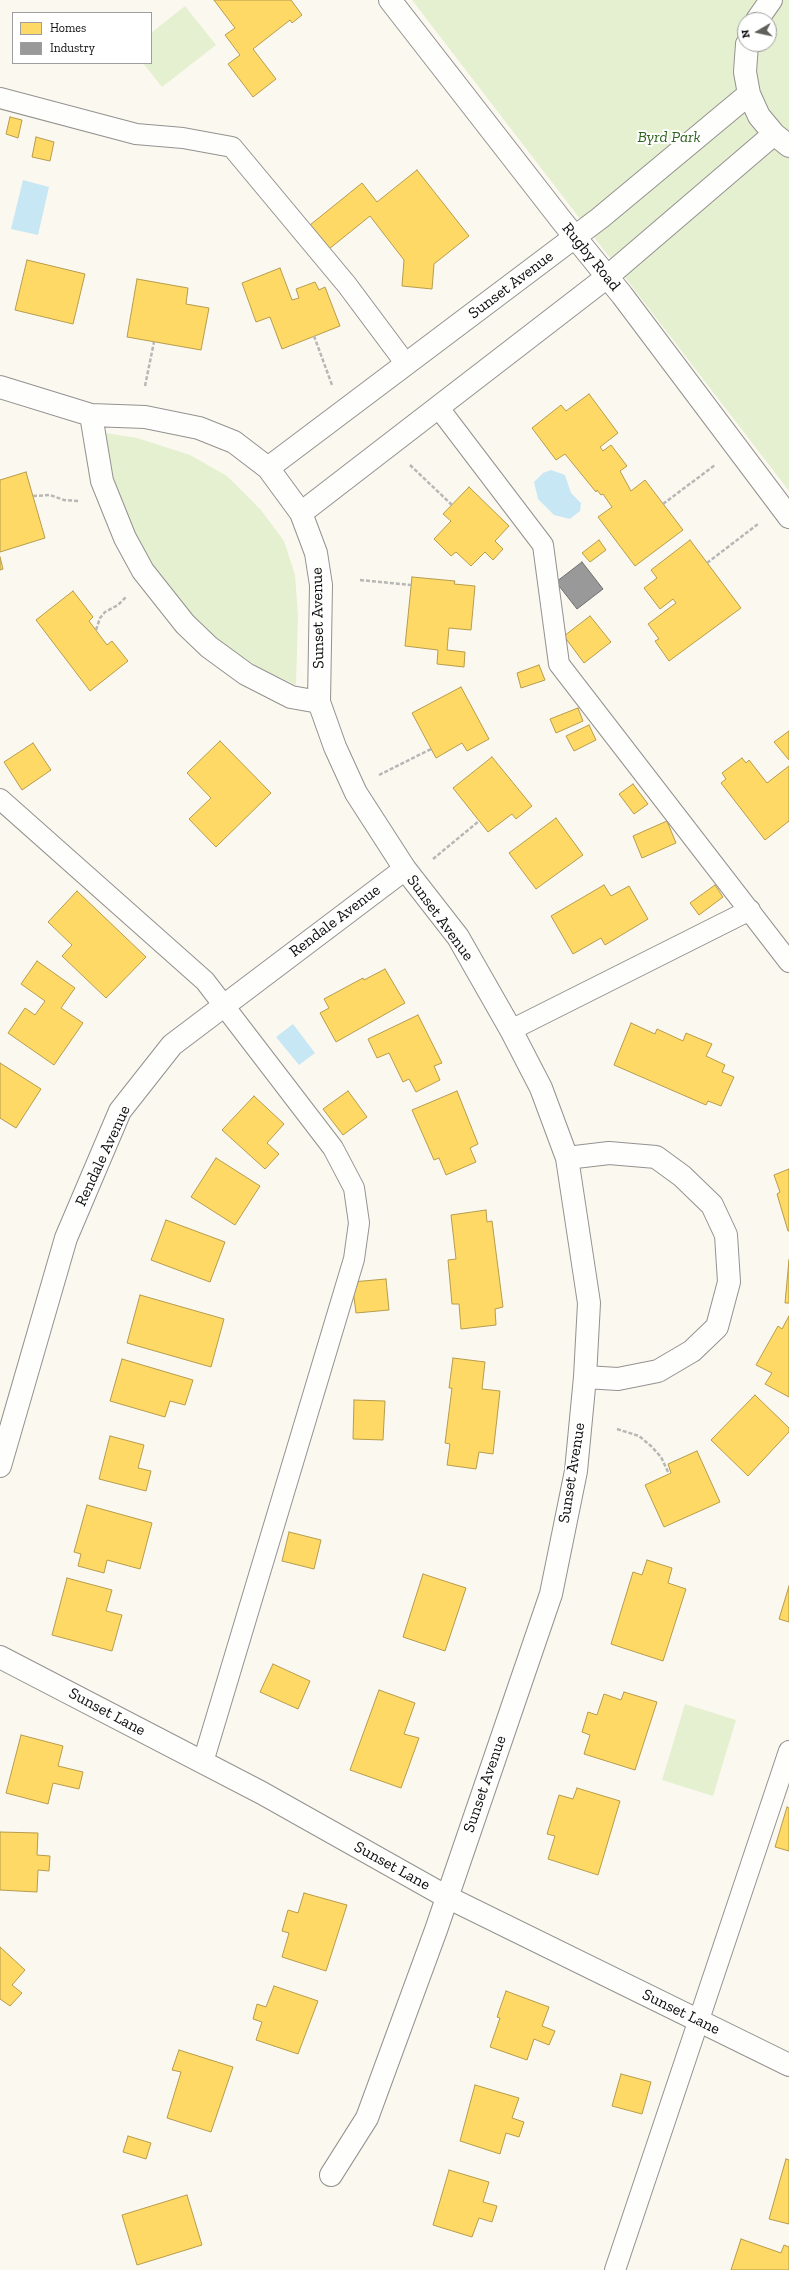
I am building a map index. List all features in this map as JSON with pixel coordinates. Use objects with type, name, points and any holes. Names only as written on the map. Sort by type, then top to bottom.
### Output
[{"type":"street","name":"Rugby Road","points":[[390,0],[607,277],[789,517]]},
{"type":"street","points":[[763,12],[771,0]]},
{"type":"street","points":[[301,513],[782,140],[759,116],[749,94],[745,72],[746,52]]},
{"type":"street","name":"Sunset Avenue","points":[[268,468],[575,237],[749,94]]},
{"type":"street","name":"Sunset Avenue","points":[[0,387],[91,415],[144,417],[199,428],[234,442],[268,468],[301,513],[316,553],[321,586],[319,702],[337,751],[356,793],[405,869],[458,937],[511,1030],[541,1088],[567,1158],[588,1303],[585,1376],[576,1471],[551,1594],[447,1897],[367,2118],[331,2174]]},
{"type":"street","points":[[91,415],[102,481],[125,538],[143,570],[185,624],[209,647],[246,674],[290,697],[319,702]]},
{"type":"street","name":"Rendale Avenue","points":[[0,1466],[66,1238],[120,1111],[172,1046],[405,869]]},
{"type":"street","points":[[567,1158],[609,1153],[656,1157],[682,1176],[712,1205],[726,1235],[729,1282],[717,1327],[692,1351],[658,1371],[624,1379],[585,1376]]},
{"type":"street","name":"Sunset Lane","points":[[0,1657],[262,1793],[447,1897],[789,2065]]},
{"type":"lane","points":[[0,98],[136,134],[183,138],[232,147],[347,285],[406,364]]},
{"type":"lane","points":[[438,407],[543,544],[559,664],[789,962]]},
{"type":"lane","points":[[0,798],[205,981],[333,1148],[354,1188],[359,1223],[354,1259],[203,1762]]},
{"type":"lane","points":[[511,1030],[750,910]]},
{"type":"lane","points":[[615,2270],[789,1751]]},
{"type":"path","points":[[314,336],[331,382]]},
{"type":"path","points":[[145,386],[154,342]]},
{"type":"path","points":[[412,467],[452,505]]},
{"type":"path","points":[[663,504],[702,475]]},
{"type":"path","points":[[33,496],[50,495],[78,502]]},
{"type":"path","points":[[707,563],[747,533]]},
{"type":"path","points":[[360,580],[411,585]]},
{"type":"path","points":[[96,630],[100,618],[105,612],[118,605],[125,598]]},
{"type":"path","points":[[383,773],[431,749]]},
{"type":"path","points":[[436,857],[479,821]]},
{"type":"path","points":[[617,1429],[639,1436],[651,1446],[661,1457],[669,1474]]},
{"type":"green space","name":"Byrd Park","points":[[412,0],[789,0],[789,491]]},
{"type":"green space","points":[[185,6],[216,45],[162,87],[144,64],[152,64],[152,32]]},
{"type":"green space","points":[[106,433],[137,438],[190,455],[227,476],[261,510],[284,541],[295,575],[298,616],[296,685],[258,667],[217,639],[176,599],[147,558],[123,512],[109,470]]},
{"type":"green space","points":[[685,1704],[736,1720],[713,1796],[662,1780]]},
{"type":"water","points":[[23,180],[49,187],[38,235],[11,229]]},
{"type":"water","points":[[551,470],[565,475],[571,493],[581,503],[580,511],[570,519],[554,515],[538,499],[534,482],[543,473]]},
{"type":"water","points":[[293,1024],[315,1053],[299,1065],[276,1037]]},
{"type":"building: Homes","points":[[214,0],[291,0],[302,15],[292,23],[290,20],[253,49],[276,79],[253,97],[228,64],[240,55],[225,35],[235,28]]},
{"type":"building: Homes","points":[[10,117],[22,120],[18,138],[6,134]]},
{"type":"building: Homes","points":[[36,137],[54,142],[50,161],[32,157]]},
{"type":"building: Homes","points":[[417,170],[469,236],[434,264],[432,289],[402,286],[404,260],[370,216],[329,249],[310,225],[362,183],[377,202]]},
{"type":"building: Homes","points":[[27,260],[85,274],[73,324],[15,310]]},
{"type":"building: Homes","points":[[280,268],[292,300],[299,298],[296,289],[315,282],[319,290],[325,287],[340,326],[282,349],[270,317],[256,322],[242,283]]},
{"type":"building: Homes","points":[[137,279],[188,288],[186,304],[209,308],[201,350],[127,337]]},
{"type":"building: Homes","points":[[589,394],[618,433],[600,447],[603,451],[611,445],[627,466],[620,471],[631,491],[645,480],[683,530],[635,566],[598,517],[612,507],[603,494],[601,495],[597,490],[596,492],[565,454],[556,460],[532,428],[561,405],[566,411]]},
{"type":"building: Homes","points":[[26,472],[45,538],[0,552],[0,480]]},
{"type":"building: Homes","points":[[469,487],[509,526],[495,541],[503,549],[493,560],[485,552],[471,566],[456,552],[451,556],[434,539],[451,521],[443,514]]},
{"type":"building: Homes","points":[[599,540],[606,550],[590,562],[582,553]]},
{"type":"building: Homes","points":[[690,540],[741,608],[669,661],[655,641],[659,639],[648,624],[676,603],[673,599],[660,609],[644,588],[657,578],[651,570]]},
{"type":"building: Homes","points":[[0,557],[3,569],[0,570]]},
{"type":"building: Homes","points":[[412,577],[455,581],[454,584],[475,586],[471,630],[449,628],[447,650],[465,652],[464,667],[437,664],[438,650],[405,646]]},
{"type":"building: Homes","points":[[73,591],[93,617],[89,621],[107,645],[112,641],[128,661],[90,691],[36,620]]},
{"type":"building: Homes","points":[[590,616],[611,642],[584,663],[564,636]]},
{"type":"building: Homes","points":[[539,665],[545,680],[521,688],[517,673]]},
{"type":"building: Homes","points":[[461,687],[489,739],[467,751],[462,743],[436,758],[412,713]]},
{"type":"building: Homes","points":[[578,708],[583,721],[556,733],[550,719]]},
{"type":"building: Homes","points":[[589,725],[596,740],[574,751],[566,736]]},
{"type":"building: Homes","points":[[789,731],[789,760],[774,742]]},
{"type":"building: Homes","points":[[220,741],[271,793],[216,847],[189,819],[211,798],[187,773]]},
{"type":"building: Homes","points":[[33,743],[51,770],[22,790],[4,762]]},
{"type":"building: Homes","points":[[492,757],[532,806],[516,819],[512,814],[488,832],[453,788]]},
{"type":"building: Homes","points":[[742,758],[746,763],[749,760],[767,783],[789,766],[789,821],[765,840],[721,783],[726,779],[722,773]]},
{"type":"building: Homes","points":[[633,784],[648,804],[634,814],[619,794]]},
{"type":"building: Homes","points":[[556,818],[583,855],[536,889],[509,853]]},
{"type":"building: Homes","points":[[667,821],[676,843],[642,858],[633,836]]},
{"type":"building: Homes","points":[[604,885],[611,896],[629,886],[648,919],[605,945],[601,938],[573,954],[551,916]]},
{"type":"building: Homes","points":[[715,885],[723,897],[699,915],[690,903]]},
{"type":"building: Homes","points":[[77,891],[146,957],[106,998],[62,956],[72,945],[48,922]]},
{"type":"building: Homes","points":[[37,961],[75,988],[61,1008],[83,1023],[54,1065],[8,1033],[25,1008],[35,1015],[45,1001],[21,984]]},
{"type":"building: Homes","points":[[385,969],[405,1003],[336,1042],[320,1013],[329,1008],[324,999],[363,978],[364,980]]},
{"type":"building: Homes","points":[[418,1015],[442,1063],[434,1066],[440,1080],[416,1092],[409,1079],[403,1082],[389,1053],[377,1058],[368,1039]]},
{"type":"building: Homes","points":[[631,1023],[655,1034],[657,1029],[683,1041],[686,1033],[712,1044],[706,1056],[725,1065],[722,1072],[734,1077],[721,1106],[708,1101],[706,1105],[614,1065]]},
{"type":"building: Homes","points":[[0,1063],[41,1089],[16,1128],[0,1118]]},
{"type":"building: Homes","points":[[348,1091],[367,1117],[343,1135],[323,1109]]},
{"type":"building: Homes","points":[[457,1091],[478,1144],[470,1148],[476,1162],[446,1175],[439,1158],[434,1160],[412,1110]]},
{"type":"building: Homes","points":[[254,1096],[284,1124],[267,1143],[279,1154],[265,1169],[222,1130]]},
{"type":"building: Homes","points":[[216,1158],[260,1186],[235,1225],[191,1197]]},
{"type":"building: Homes","points":[[789,1169],[788,1231],[777,1194],[780,1192],[774,1175]]},
{"type":"building: Homes","points":[[486,1210],[487,1222],[492,1221],[503,1307],[495,1309],[496,1325],[461,1329],[459,1304],[452,1304],[448,1260],[456,1259],[451,1215]]},
{"type":"building: Homes","points":[[166,1220],[225,1242],[210,1282],[151,1260]]},
{"type":"building: Homes","points":[[789,1260],[789,1303],[785,1303]]},
{"type":"building: Homes","points":[[386,1279],[389,1310],[356,1313],[352,1282]]},
{"type":"building: Homes","points":[[140,1295],[224,1319],[211,1367],[127,1343]]},
{"type":"building: Homes","points":[[789,1316],[789,1397],[765,1384],[772,1373],[756,1365],[778,1326],[782,1329]]},
{"type":"building: Homes","points":[[453,1358],[485,1362],[482,1389],[500,1391],[493,1454],[479,1452],[476,1469],[447,1465],[450,1444],[445,1443],[452,1388],[449,1388]]},
{"type":"building: Homes","points":[[122,1359],[193,1380],[185,1405],[170,1401],[165,1417],[110,1401]]},
{"type":"building: Homes","points":[[755,1395],[789,1428],[789,1432],[748,1476],[711,1440]]},
{"type":"building: Homes","points":[[354,1400],[385,1401],[383,1440],[353,1439]]},
{"type":"building: Homes","points":[[110,1436],[144,1445],[138,1468],[151,1471],[146,1491],[99,1479]]},
{"type":"building: Homes","points":[[697,1451],[720,1502],[664,1527],[645,1485],[671,1473],[668,1464]]},
{"type":"building: Homes","points":[[87,1505],[152,1523],[140,1569],[107,1560],[104,1573],[78,1566],[81,1554],[74,1552]]},
{"type":"building: Homes","points":[[289,1532],[321,1540],[314,1569],[282,1561]]},
{"type":"building: Homes","points":[[647,1560],[672,1568],[668,1583],[686,1589],[663,1661],[611,1644],[633,1572],[642,1575]]},
{"type":"building: Homes","points":[[423,1574],[466,1588],[445,1651],[403,1637]]},
{"type":"building: Homes","points":[[67,1578],[112,1590],[106,1611],[122,1615],[112,1651],[52,1635]]},
{"type":"building: Homes","points":[[789,1586],[789,1622],[779,1619]]},
{"type":"building: Homes","points":[[273,1664],[310,1681],[298,1709],[260,1692]]},
{"type":"building: Homes","points":[[379,1690],[415,1703],[404,1734],[419,1738],[401,1788],[350,1770]]},
{"type":"building: Homes","points":[[624,1692],[657,1702],[635,1770],[584,1754],[590,1735],[582,1732],[588,1712],[597,1715],[604,1694],[621,1700]]},
{"type":"building: Homes","points":[[21,1735],[63,1746],[58,1766],[83,1772],[79,1789],[53,1783],[48,1804],[6,1793]]},
{"type":"building: Homes","points":[[577,1788],[620,1801],[598,1875],[548,1859],[555,1836],[547,1834],[559,1795],[573,1799]]},
{"type":"building: Homes","points":[[787,1807],[789,1808],[789,1851],[775,1847]]},
{"type":"building: Homes","points":[[0,1832],[38,1833],[37,1855],[50,1856],[49,1871],[38,1870],[37,1892],[0,1890]]},
{"type":"building: Homes","points":[[304,1893],[347,1905],[326,1971],[282,1957],[289,1933],[282,1931],[288,1910],[298,1913]]},
{"type":"building: Homes","points":[[0,1947],[25,1970],[12,1985],[22,1993],[10,2006],[0,1999]]},
{"type":"building: Homes","points":[[274,1986],[318,2001],[298,2054],[256,2040],[262,2022],[253,2019],[257,2004],[266,2007]]},
{"type":"building: Homes","points":[[506,1991],[549,2007],[542,2026],[555,2031],[549,2045],[534,2039],[527,2060],[490,2047],[500,2018],[497,2017]]},
{"type":"building: Homes","points":[[179,2050],[233,2067],[211,2132],[167,2118],[181,2072],[172,2070]]},
{"type":"building: Homes","points":[[621,2074],[651,2082],[642,2114],[612,2106]]},
{"type":"building: Homes","points":[[475,2085],[519,2098],[512,2118],[524,2122],[519,2137],[506,2133],[500,2154],[460,2141]]},
{"type":"building: Homes","points":[[128,2136],[151,2143],[146,2159],[123,2152]]},
{"type":"building: Homes","points":[[786,2159],[789,2160],[789,2224],[769,2219]]},
{"type":"building: Homes","points":[[449,2170],[489,2182],[483,2202],[497,2206],[492,2222],[479,2218],[472,2237],[433,2225]]},
{"type":"building: Homes","points":[[187,2195],[202,2245],[137,2265],[122,2215]]},
{"type":"building: Homes","points":[[741,2239],[781,2253],[784,2245],[789,2247],[789,2270],[731,2270]]},
{"type":"building: Industry","points":[[582,562],[603,589],[577,609],[556,582]]}]
